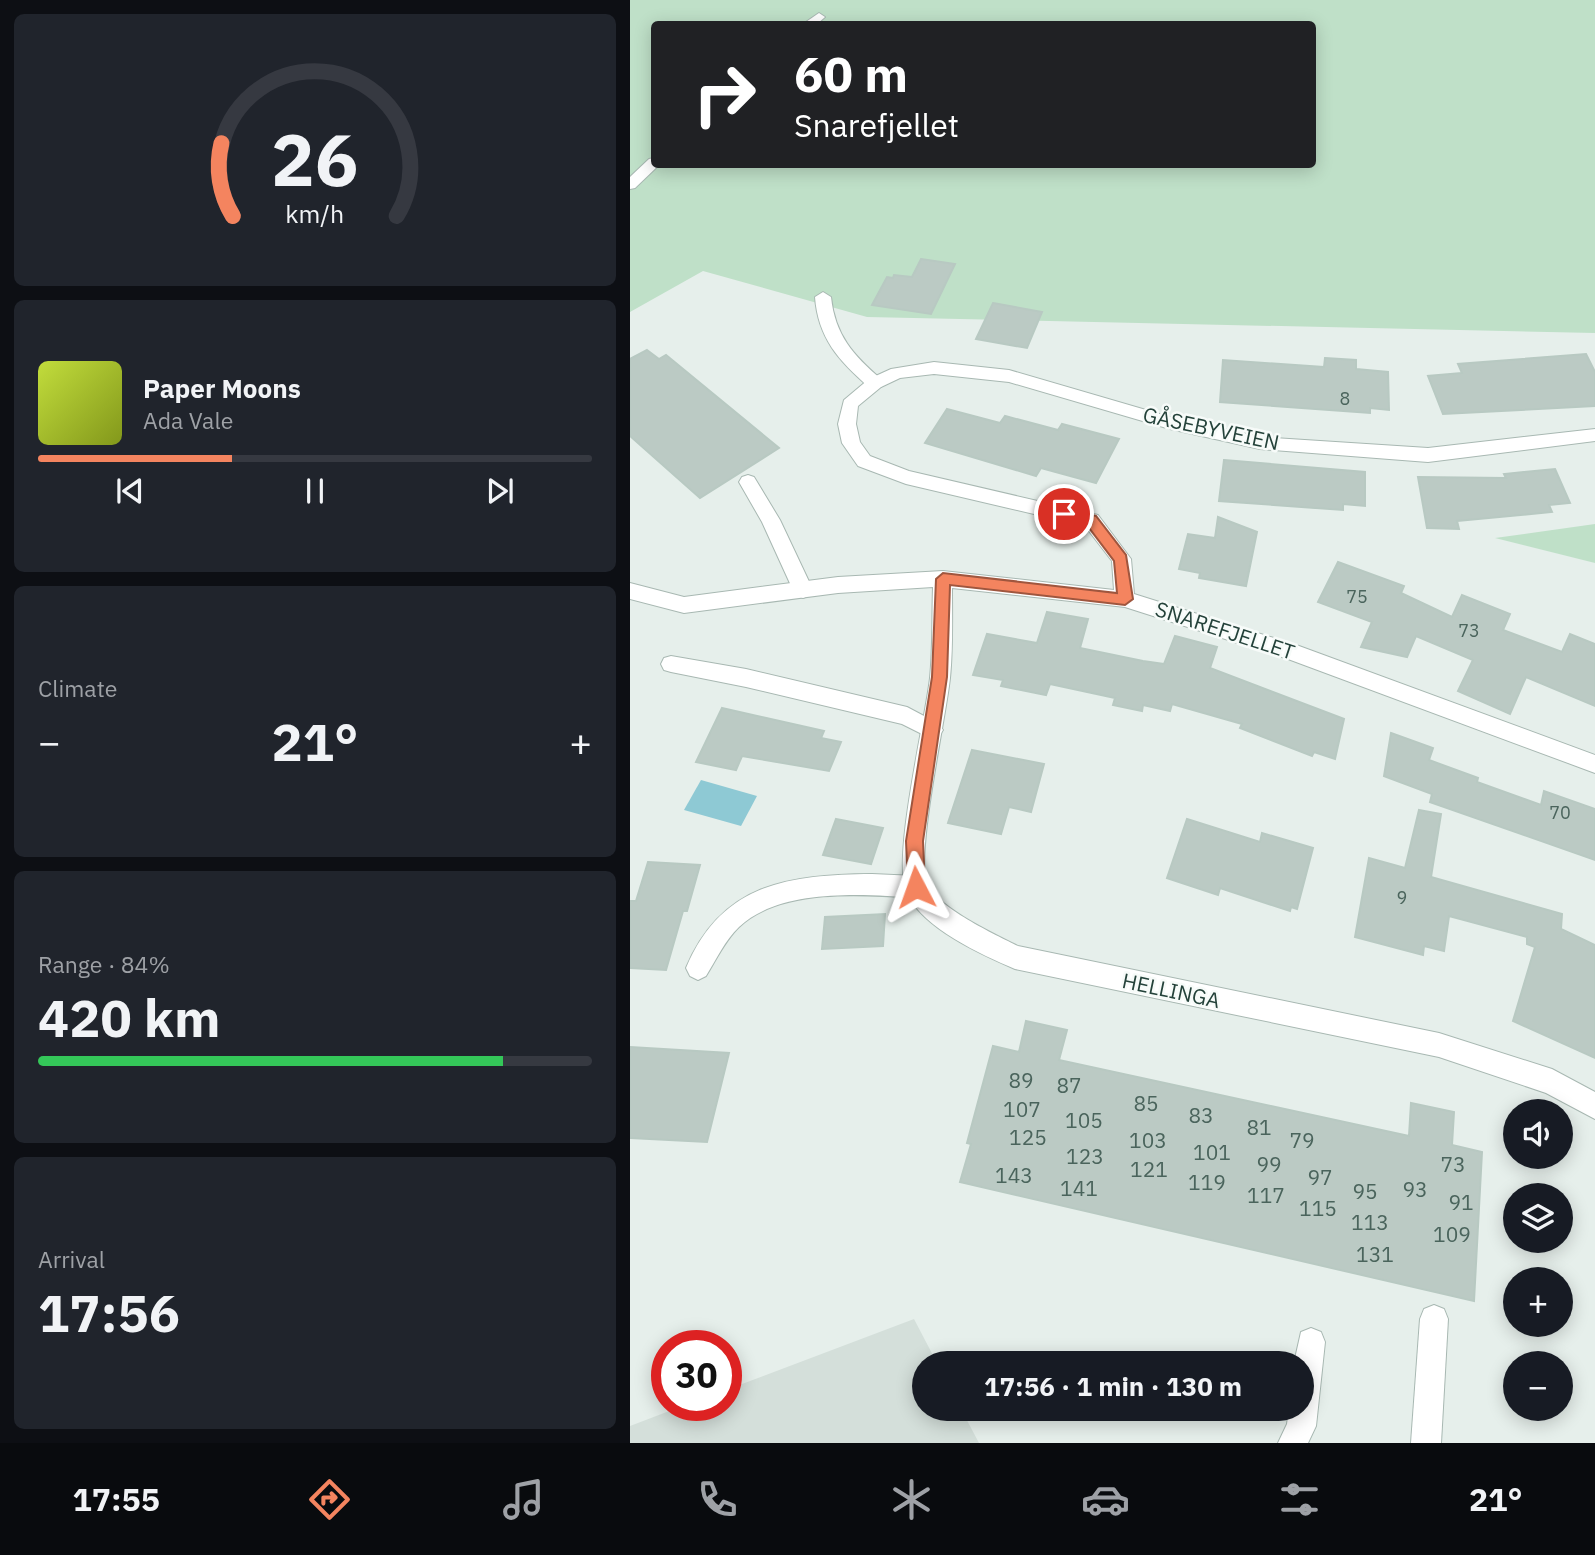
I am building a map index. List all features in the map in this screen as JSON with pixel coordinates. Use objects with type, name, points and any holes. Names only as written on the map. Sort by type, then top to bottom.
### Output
[{"type":"street","points":[[630,185],[651,165]]},
{"type":"street","points":[[823,297],[823,317],[833,340],[846,357],[875,383]]},
{"type":"street","name":"GÅSEBYVEIEN","points":[[1125,599],[1121,559],[1091,520],[906,477],[864,461],[850,443],[847,424],[850,404],[875,383],[897,373],[934,368],[1009,376],[1171,423],[1260,443],[1428,455],[1595,435]]},
{"type":"street","points":[[748,482],[786,549],[803,590]]},
{"type":"street","points":[[698,968],[732,918],[753,902],[784,893],[854,886],[916,887],[915,841],[940,677],[943,579]]},
{"type":"street","name":"SNAREFJELLET","points":[[630,591],[684,605],[803,590],[943,579],[1125,599],[1292,652],[1595,764]]},
{"type":"street","points":[[671,664],[746,678],[907,716],[932,730]]},
{"type":"street","name":"HELLINGA","points":[[916,887],[923,898],[962,931],[1015,957],[1109,979],[1439,1045],[1552,1082],[1595,1106]]},
{"type":"street","points":[[1426,1443],[1434,1318]]},
{"type":"street","points":[[1293,1443],[1301,1426],[1311,1342]]},
{"type":"shaded area","points":[[914,1319],[931,1351],[912,1351],[912,1421],[967,1421],[979,1443],[630,1443],[630,1426],[651,1418],[651,1421],[742,1421],[742,1384]]},
{"type":"green space","points":[[630,0],[1595,0],[1595,333],[867,317],[703,271],[630,312]]},
{"type":"green space","points":[[1595,524],[1595,563],[1495,538]]},
{"type":"water","points":[[701,780],[757,796],[741,826],[684,810]]},
{"type":"building","points":[[921,259],[955,264],[931,314],[872,305],[887,277],[912,277]]},
{"type":"building","points":[[993,303],[1042,312],[1027,348],[976,339]]},
{"type":"building","points":[[647,350],[659,359],[666,355],[779,448],[700,498],[630,436],[630,359]]},
{"type":"building","points":[[1586,354],[1595,372],[1595,406],[1443,414],[1428,376],[1462,373],[1458,364]]},
{"type":"building","points":[[1325,358],[1356,360],[1356,369],[1388,372],[1389,410],[1370,408],[1370,413],[1220,402],[1223,360],[1324,367]]},
{"type":"building","points":[[947,409],[1000,423],[1005,416],[1058,430],[1062,424],[1119,439],[1096,483],[1041,468],[1036,476],[925,443]]},
{"type":"building","points":[[1224,460],[1365,472],[1365,506],[1343,504],[1343,510],[1219,501]]},
{"type":"building","points":[[1555,469],[1570,503],[1549,505],[1552,512],[1457,521],[1459,529],[1427,528],[1418,477],[1506,478],[1504,474]]},
{"type":"building","points":[[1218,517],[1257,532],[1246,586],[1199,578],[1200,573],[1179,569],[1188,534],[1215,538]]},
{"type":"building","points":[[1338,562],[1404,586],[1401,593],[1452,617],[1462,595],[1510,614],[1503,630],[1562,652],[1570,634],[1595,644],[1595,706],[1526,677],[1510,714],[1458,691],[1473,660],[1416,636],[1407,657],[1361,647],[1372,622],[1318,602]]},
{"type":"building","points":[[1047,612],[1088,619],[1080,648],[1143,661],[1164,664],[1175,636],[1217,647],[1210,668],[1344,719],[1335,759],[1314,752],[1312,756],[1240,728],[1242,724],[1172,704],[1170,711],[1143,705],[1142,711],[1113,705],[1115,698],[1050,684],[1046,695],[1001,686],[1003,680],[973,675],[987,634],[1037,643]]},
{"type":"building","points":[[722,708],[824,731],[821,738],[841,742],[829,771],[742,756],[736,770],[696,762]]},
{"type":"building","points":[[1391,733],[1433,748],[1429,760],[1478,778],[1477,782],[1541,805],[1544,791],[1595,809],[1595,860],[1430,802],[1432,794],[1384,776]]},
{"type":"building","points":[[972,750],[1044,764],[1031,812],[1009,807],[1001,834],[948,823]]},
{"type":"building","points":[[1419,810],[1441,814],[1431,877],[1562,914],[1561,929],[1595,945],[1595,1058],[1513,1021],[1535,947],[1527,944],[1527,937],[1449,916],[1444,951],[1424,946],[1423,955],[1355,937],[1369,858],[1405,868]]},
{"type":"building","points":[[836,819],[883,828],[871,864],[823,855]]},
{"type":"building","points":[[1187,819],[1260,842],[1262,833],[1313,848],[1297,909],[1291,907],[1290,911],[1220,888],[1218,895],[1167,878]]},
{"type":"building","points":[[648,862],[700,865],[666,970],[630,968],[630,901],[636,901]]},
{"type":"building","points":[[885,914],[883,946],[822,949],[825,917]]},
{"type":"building","points":[[1026,1021],[1067,1030],[1059,1060],[1409,1136],[1411,1103],[1454,1112],[1452,1145],[1482,1152],[1474,1301],[960,1182],[971,1144],[967,1143],[993,1046],[1019,1052]]},
{"type":"building","points":[[630,1047],[729,1053],[707,1142],[630,1138]]},
{"type":"route","points":[[916,887],[915,841],[940,677],[943,579],[991,582],[1125,599],[1121,559],[1091,520],[1064,514]]}]
